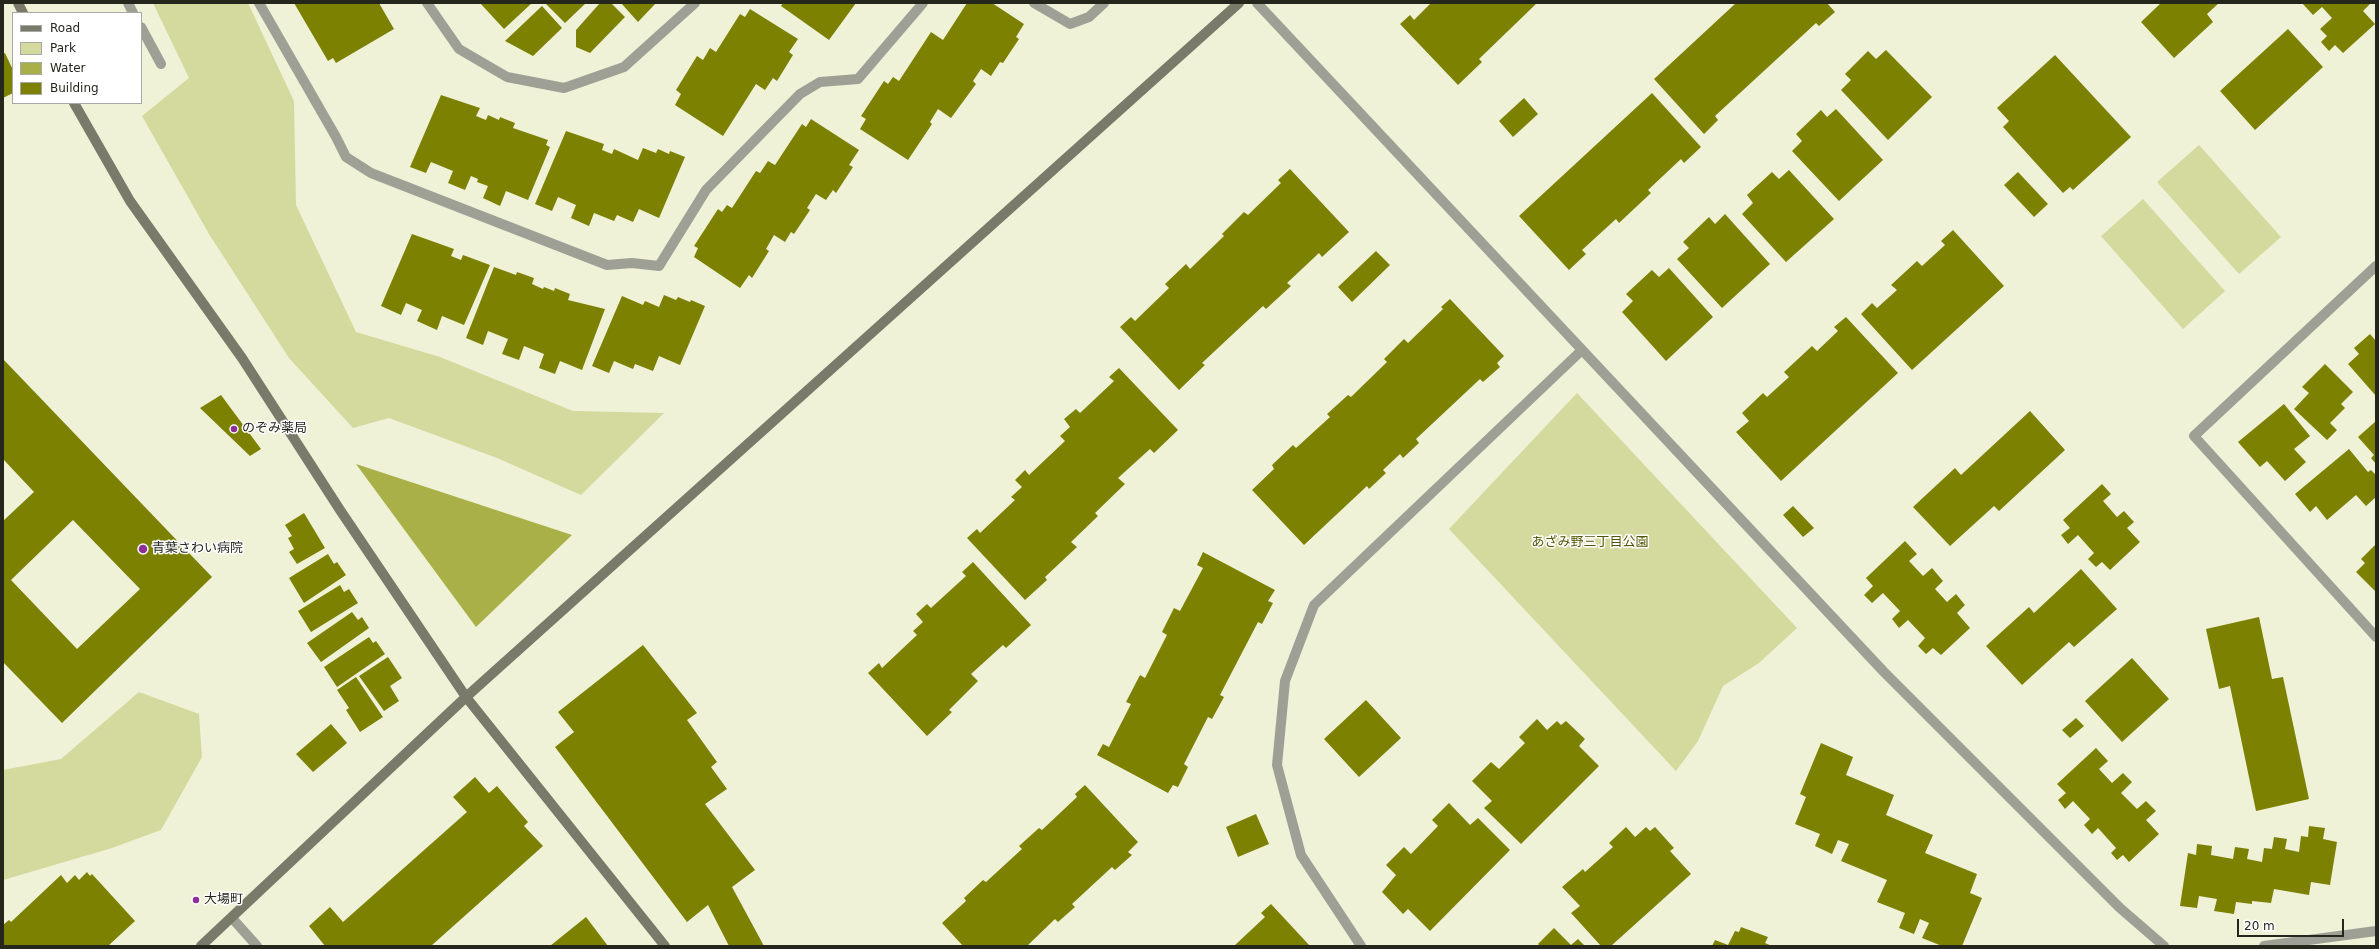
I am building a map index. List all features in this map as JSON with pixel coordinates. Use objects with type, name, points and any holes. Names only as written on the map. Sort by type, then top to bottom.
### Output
[{"type":"street","points":[[18,3],[22,12]]},
{"type":"street","points":[[128,3],[132,12]]},
{"type":"street","points":[[259,3],[346,157],[371,173],[607,265],[632,263],[659,266],[706,190],[800,94],[820,82],[858,79],[923,3]]},
{"type":"street","points":[[427,3],[459,49],[507,77],[564,88],[624,67],[695,3]]},
{"type":"street","points":[[1034,3],[1070,24],[1089,17],[1104,3]]},
{"type":"street","points":[[202,946],[466,697],[1239,3]]},
{"type":"street","points":[[1257,3],[1884,672],[2120,908],[2164,946]]},
{"type":"street","points":[[142,29],[161,64]]},
{"type":"street","points":[[75,104],[130,201],[242,358],[340,510],[466,697],[665,946]]},
{"type":"street","points":[[2376,266],[2194,436],[2376,637]]},
{"type":"street","points":[[1361,946],[1301,855],[1277,765],[1285,681],[1314,605],[1582,350]]},
{"type":"street","points":[[232,918],[257,946]]},
{"type":"street","points":[[2264,946],[2376,931]]},
{"type":"green space","points":[[153,3],[248,3],[294,101],[296,205],[356,332],[440,357],[573,411],[664,413],[581,495],[497,458],[389,418],[353,428],[289,358],[209,234],[142,116],[189,78]]},
{"type":"green space","points":[[2199,145],[2281,237],[2239,274],[2157,182]]},
{"type":"green space","points":[[2143,199],[2225,291],[2183,329],[2101,236]]},
{"type":"green space","name":"あざみ野三丁目公園","points":[[1577,393],[1797,628],[1759,663],[1723,686],[1698,741],[1676,771],[1449,529]]},
{"type":"green space","points":[[139,692],[199,714],[202,757],[161,830],[112,848],[3,880],[3,770],[61,759]]},
{"type":"water","points":[[356,464],[572,535],[476,627]]},
{"type":"building","points":[[294,3],[379,3],[394,29],[336,63],[333,58],[328,61]]},
{"type":"building","points":[[480,3],[532,3],[504,29]]},
{"type":"building","points":[[545,3],[586,3],[565,23]]},
{"type":"building","points":[[600,3],[611,3],[625,17],[590,53],[576,47],[576,30]]},
{"type":"building","points":[[621,3],[656,3],[638,22]]},
{"type":"building","points":[[783,3],[856,3],[829,40],[781,6]]},
{"type":"building","points":[[967,3],[992,3],[1024,24],[1016,37],[1019,39],[1003,63],[1000,62],[991,76],[981,69],[973,81],[976,84],[951,118],[938,109],[930,122],[932,124],[908,160],[860,129],[866,119],[861,116],[884,81],[888,84],[893,77],[899,81],[931,32],[943,40]]},
{"type":"building","points":[[1431,3],[1537,3],[1479,59],[1482,62],[1458,85],[1400,24],[1410,15],[1414,20]]},
{"type":"building","points":[[1736,3],[1827,3],[1835,12],[1819,26],[1816,23],[1715,116],[1718,120],[1704,134],[1654,79]]},
{"type":"building","points":[[2161,3],[2219,3],[2207,14],[2213,22],[2174,58],[2141,22]]},
{"type":"building","points":[[2302,3],[2371,3],[2363,11],[2375,24],[2343,53],[2335,45],[2329,51],[2321,42],[2327,36],[2320,29],[2332,18],[2322,7],[2313,15]]},
{"type":"building","points":[[542,6],[562,28],[533,56],[505,41]]},
{"type":"building","points":[[750,9],[798,39],[789,52],[793,55],[777,81],[773,78],[765,90],[756,84],[723,136],[675,105],[681,94],[676,90],[697,56],[703,60],[710,48],[716,52],[740,14],[745,17]]},
{"type":"building","points":[[2288,29],[2323,67],[2255,130],[2220,91]]},
{"type":"building","points":[[1886,50],[1932,97],[1888,140],[1841,90],[1851,80],[1845,74],[1868,51],[1876,59]]},
{"type":"building","points":[[5,53],[12,68],[12,94],[3,98],[3,54]]},
{"type":"building","points":[[2055,55],[2131,137],[2073,190],[2070,187],[2063,193],[2003,127],[2009,121],[1997,108]]},
{"type":"building","points":[[1652,93],[1701,147],[1684,163],[1681,159],[1648,190],[1651,193],[1619,223],[1616,219],[1582,250],[1586,254],[1569,270],[1519,216]]},
{"type":"building","points":[[441,95],[480,108],[476,116],[486,120],[488,115],[499,120],[500,117],[515,123],[513,128],[548,140],[546,145],[550,147],[528,200],[506,191],[500,206],[483,198],[488,186],[477,182],[478,179],[471,176],[465,190],[448,183],[453,171],[431,162],[426,173],[410,167]]},
{"type":"building","points":[[1524,98],[1538,114],[1513,137],[1499,121]]},
{"type":"building","points":[[1836,109],[1883,160],[1839,201],[1792,151],[1802,141],[1796,134],[1821,110],[1827,117]]},
{"type":"building","points":[[811,119],[859,150],[849,165],[853,167],[836,193],[833,190],[826,200],[816,194],[807,208],[810,210],[794,234],[791,232],[785,242],[774,235],[766,249],[769,251],[752,278],[749,275],[740,288],[694,257],[698,248],[694,246],[718,209],[722,212],[727,205],[732,208],[756,171],[760,173],[768,161],[775,165],[802,124],[806,127]]},
{"type":"building","points":[[566,131],[604,144],[602,150],[612,154],[614,149],[638,160],[643,148],[656,153],[658,149],[669,154],[670,151],[685,157],[659,218],[639,209],[633,222],[617,215],[614,221],[594,213],[589,226],[571,218],[576,205],[558,197],[552,211],[535,204]]},
{"type":"building","points":[[1290,169],[1349,232],[1322,257],[1319,253],[1287,283],[1291,286],[1266,309],[1263,306],[1202,363],[1205,365],[1179,390],[1120,327],[1131,317],[1135,321],[1169,288],[1165,284],[1186,264],[1190,269],[1224,236],[1222,234],[1244,212],[1248,215],[1281,183],[1278,180]]},
{"type":"building","points":[[1789,170],[1834,219],[1786,262],[1742,214],[1753,203],[1747,195],[1772,172],[1779,179]]},
{"type":"building","points":[[2018,172],[2048,204],[2034,217],[2004,185]]},
{"type":"building","points":[[1725,214],[1770,264],[1722,308],[1677,259],[1689,248],[1683,242],[1709,217],[1715,224]]},
{"type":"building","points":[[1953,230],[2004,286],[1912,370],[1861,314],[1872,303],[1877,308],[1897,290],[1891,285],[1917,261],[1922,266],[1945,245],[1941,241]]},
{"type":"building","points":[[412,234],[454,249],[451,256],[461,260],[463,255],[490,265],[464,325],[442,316],[437,330],[417,321],[422,310],[406,303],[401,315],[381,306]]},
{"type":"building","points":[[1376,251],[1390,265],[1352,302],[1338,287]]},
{"type":"building","points":[[494,267],[516,275],[517,272],[534,278],[532,284],[543,289],[544,287],[554,291],[555,288],[570,294],[568,300],[605,309],[582,370],[560,361],[555,374],[539,368],[544,354],[524,346],[519,360],[502,354],[508,339],[488,331],[483,345],[466,338]]},
{"type":"building","points":[[1669,268],[1713,317],[1666,361],[1622,312],[1633,301],[1626,294],[1652,270],[1659,277]]},
{"type":"building","points":[[664,295],[676,300],[678,297],[690,302],[691,300],[705,306],[680,365],[659,356],[653,371],[635,364],[633,369],[614,361],[609,373],[592,366],[622,296],[643,305],[645,301],[659,307]]},
{"type":"building","points":[[1450,299],[1504,356],[1497,363],[1500,367],[1483,382],[1480,379],[1416,439],[1419,443],[1403,458],[1400,454],[1383,470],[1386,473],[1369,489],[1367,486],[1304,545],[1252,490],[1274,469],[1272,465],[1293,445],[1296,448],[1330,417],[1327,414],[1348,395],[1351,397],[1387,362],[1384,359],[1404,339],[1408,343],[1443,309],[1441,307]]},
{"type":"building","points":[[1846,317],[1898,373],[1781,481],[1736,432],[1749,421],[1742,413],[1763,393],[1767,397],[1789,377],[1784,372],[1812,346],[1817,351],[1838,331],[1834,327]]},
{"type":"building","points":[[2370,334],[2376,341],[2376,396],[2348,364],[2359,354],[2354,348]]},
{"type":"building","name":"青葉さわい病院","points":[[3,359],[212,577],[62,723],[3,662],[3,521],[34,492],[3,459]],"holes":[[[73,520],[140,589],[77,649],[11,580]]]},
{"type":"building","points":[[2325,364],[2353,392],[2341,404],[2345,408],[2330,423],[2337,430],[2327,440],[2294,409],[2309,393],[2302,387]]},
{"type":"building","points":[[1119,368],[1178,430],[1154,453],[1150,449],[1118,478],[1125,484],[1095,513],[1098,516],[1071,542],[1077,547],[1045,577],[1047,580],[1025,600],[967,538],[977,529],[980,533],[1015,500],[1011,497],[1022,487],[1015,480],[1025,470],[1029,475],[1065,441],[1060,436],[1070,427],[1064,419],[1076,409],[1080,413],[1114,381],[1109,377]]},
{"type":"building","name":"のぞみ薬局","points":[[221,395],[261,449],[250,456],[200,408]]},
{"type":"building","points":[[2284,404],[2310,436],[2294,449],[2306,462],[2285,481],[2267,461],[2260,467],[2238,442]]},
{"type":"building","points":[[2030,411],[2065,450],[1999,511],[1994,506],[1950,546],[1913,507],[1955,468],[1961,475]]},
{"type":"building","points":[[2376,421],[2376,464],[2371,458],[2374,455],[2358,437]]},
{"type":"building","points":[[2349,449],[2368,472],[2371,470],[2376,475],[2376,497],[2366,506],[2356,495],[2327,520],[2316,506],[2310,512],[2295,494]]},
{"type":"building","points":[[2102,484],[2111,494],[2103,501],[2117,517],[2124,511],[2134,522],[2127,528],[2140,542],[2110,570],[2102,562],[2096,567],[2088,559],[2094,553],[2078,535],[2068,544],[2061,535],[2070,528],[2063,520]]},
{"type":"building","points":[[1793,506],[1814,528],[1803,537],[1783,515]]},
{"type":"building","points":[[304,513],[325,548],[297,564],[289,552],[294,549],[288,538],[292,536],[285,525]]},
{"type":"building","points":[[1905,541],[1917,554],[1909,561],[1923,576],[1932,568],[1943,581],[1935,589],[1947,602],[1956,594],[1965,605],[1957,613],[1970,628],[1941,655],[1933,648],[1926,654],[1918,646],[1925,638],[1908,620],[1899,628],[1892,619],[1900,611],[1883,593],[1872,603],[1864,595],[1873,586],[1866,578]]},
{"type":"building","points":[[2376,544],[2376,592],[2356,572],[2365,563],[2361,559]]},
{"type":"building","points":[[1203,552],[1275,590],[1268,601],[1273,603],[1262,624],[1258,622],[1220,695],[1224,697],[1212,719],[1208,717],[1184,764],[1188,767],[1178,787],[1173,785],[1168,793],[1097,755],[1103,744],[1109,747],[1131,704],[1126,702],[1140,675],[1145,678],[1167,635],[1162,632],[1174,608],[1180,611],[1203,568],[1197,565]]},
{"type":"building","points":[[328,554],[334,564],[337,562],[346,575],[304,603],[289,578]]},
{"type":"building","points":[[973,562],[1031,625],[1006,648],[1003,645],[971,674],[978,681],[949,710],[952,712],[927,736],[868,673],[879,663],[882,668],[917,635],[913,631],[923,622],[916,614],[927,604],[931,608],[966,576],[962,572]]},
{"type":"building","points":[[2081,569],[2117,609],[2074,647],[2069,642],[2022,685],[1986,646],[2029,607],[2034,613]]},
{"type":"building","points":[[340,585],[344,592],[349,589],[358,603],[311,632],[298,611]]},
{"type":"building","points":[[352,612],[358,620],[362,617],[369,628],[321,662],[307,643]]},
{"type":"building","points":[[2259,617],[2272,679],[2283,677],[2309,799],[2256,811],[2230,686],[2219,689],[2206,629]]},
{"type":"building","points":[[369,637],[373,643],[376,641],[385,654],[337,687],[324,667]]},
{"type":"building","points":[[643,645],[697,713],[687,720],[717,762],[711,767],[727,789],[705,804],[755,870],[732,887],[764,946],[729,946],[708,905],[687,922],[555,747],[574,732],[558,712]]},
{"type":"building","points":[[388,657],[402,678],[390,686],[399,701],[384,711],[359,676]]},
{"type":"building","points":[[2132,658],[2169,699],[2122,742],[2085,701]]},
{"type":"building","points":[[356,677],[383,717],[360,732],[346,710],[349,708],[337,690]]},
{"type":"building","points":[[1366,700],[1401,738],[1359,777],[1324,739]]},
{"type":"building","points":[[2076,718],[2084,726],[2070,738],[2062,730]]},
{"type":"building","points":[[1537,719],[1547,730],[1557,721],[1561,725],[1566,721],[1585,739],[1579,746],[1599,766],[1521,844],[1484,808],[1492,801],[1472,781],[1491,762],[1499,769],[1525,743],[1519,737]]},
{"type":"building","points":[[331,724],[347,743],[313,772],[296,754]]},
{"type":"building","points":[[1821,743],[1853,757],[1846,775],[1894,795],[1886,815],[1933,835],[1925,853],[1977,874],[1970,893],[1982,898],[1962,946],[1942,946],[1922,938],[1929,923],[1920,919],[1914,934],[1899,928],[1905,913],[1877,902],[1887,880],[1841,861],[1849,844],[1838,840],[1832,854],[1815,846],[1820,834],[1795,824],[1806,797],[1800,794]]},
{"type":"building","points":[[2096,748],[2108,761],[2099,769],[2112,783],[2123,773],[2132,782],[2121,793],[2137,809],[2146,801],[2156,811],[2146,820],[2159,834],[2129,862],[2123,855],[2117,860],[2111,853],[2116,848],[2098,828],[2092,834],[2084,825],[2090,819],[2073,801],[2065,809],[2058,800],[2066,793],[2057,784]]},
{"type":"building","points":[[475,777],[489,793],[497,786],[528,822],[524,826],[543,846],[431,946],[325,946],[309,926],[330,907],[343,922],[467,812],[453,797]]},
{"type":"building","points":[[1085,785],[1138,842],[1128,852],[1132,855],[1115,870],[1112,867],[1072,904],[1075,907],[1058,922],[1055,919],[1027,946],[963,946],[942,923],[966,901],[964,898],[983,880],[986,882],[1022,849],[1019,846],[1039,828],[1042,830],[1077,797],[1075,794]]},
{"type":"building","points":[[1449,803],[1470,825],[1478,818],[1510,850],[1430,931],[1408,909],[1403,914],[1382,892],[1396,875],[1386,865],[1404,847],[1411,854],[1438,826],[1432,820]]},
{"type":"building","points":[[1256,814],[1269,844],[1238,857],[1226,827]]},
{"type":"building","points":[[2309,826],[2325,828],[2323,839],[2337,842],[2330,885],[2311,882],[2309,895],[2274,889],[2271,903],[2252,901],[2252,904],[2236,902],[2234,914],[2214,911],[2217,899],[2199,896],[2197,908],[2180,906],[2188,853],[2196,855],[2197,844],[2212,846],[2211,855],[2233,859],[2235,847],[2249,849],[2247,859],[2262,862],[2264,848],[2272,849],[2274,837],[2287,839],[2285,849],[2299,852],[2301,836],[2308,837]]},
{"type":"building","points":[[1626,827],[1635,837],[1646,827],[1650,831],[1655,827],[1674,848],[1670,851],[1691,874],[1611,946],[1601,946],[1571,913],[1580,906],[1562,887],[1583,869],[1585,872],[1613,847],[1609,843]]},
{"type":"building","points":[[87,872],[90,876],[92,874],[135,921],[108,946],[3,946],[3,925],[9,920],[11,922],[61,875],[67,883],[75,875],[79,880]]},
{"type":"building","points":[[1271,904],[1310,946],[1234,946],[1265,917],[1261,913]]},
{"type":"building","points":[[586,917],[608,946],[550,946]]},
{"type":"building","points":[[1741,927],[1768,937],[1765,943],[1772,946],[1712,946],[1715,940],[1728,945],[1735,931],[1739,932]]},
{"type":"building","points":[[1554,928],[1571,945],[1578,939],[1585,946],[1540,946],[1538,944]]},
{"type":"place","name":"のぞみ薬局","points":[[234,429]]},
{"type":"place","name":"青葉さわい病院","points":[[143,549]]},
{"type":"place","name":"大場町","points":[[196,900]]}]
